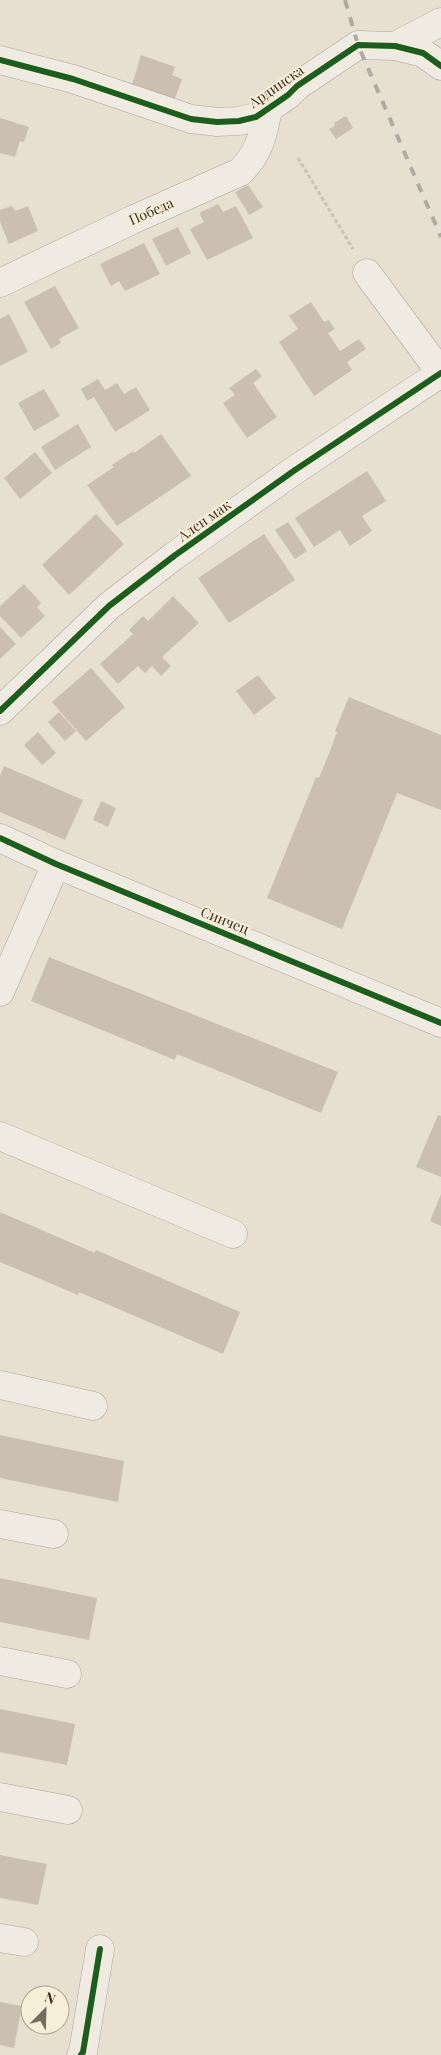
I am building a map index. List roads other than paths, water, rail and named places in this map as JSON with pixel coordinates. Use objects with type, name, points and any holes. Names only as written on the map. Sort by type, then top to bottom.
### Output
[{"type":"street","points":[[396,46],[441,22]]},
{"type":"street","name":"Ардинска","points":[[0,60],[73,79],[190,119],[217,122],[238,121],[256,117],[268,110],[297,86],[358,45],[396,46],[424,53],[441,66]]},
{"type":"street","name":"Победа","points":[[0,283],[132,220],[240,172],[252,158],[261,143],[268,110]]},
{"type":"street","points":[[367,273],[441,373]]},
{"type":"street","name":"Ален мак","points":[[0,711],[108,606],[174,556],[295,470],[441,373]]},
{"type":"street","name":"Синчец","points":[[0,838],[56,864],[441,1023]]},
{"type":"street","points":[[0,992],[56,864]]},
{"type":"street","points":[[0,1136],[233,1234]]},
{"type":"street","points":[[0,1385],[93,1406]]},
{"type":"street","points":[[0,1524],[54,1534]]},
{"type":"street","points":[[0,1661],[67,1674]]},
{"type":"street","points":[[0,1797],[68,1810]]},
{"type":"street","points":[[81,2055],[100,1950]]},
{"type":"railway","points":[[345,0],[358,45],[441,237]]}]
